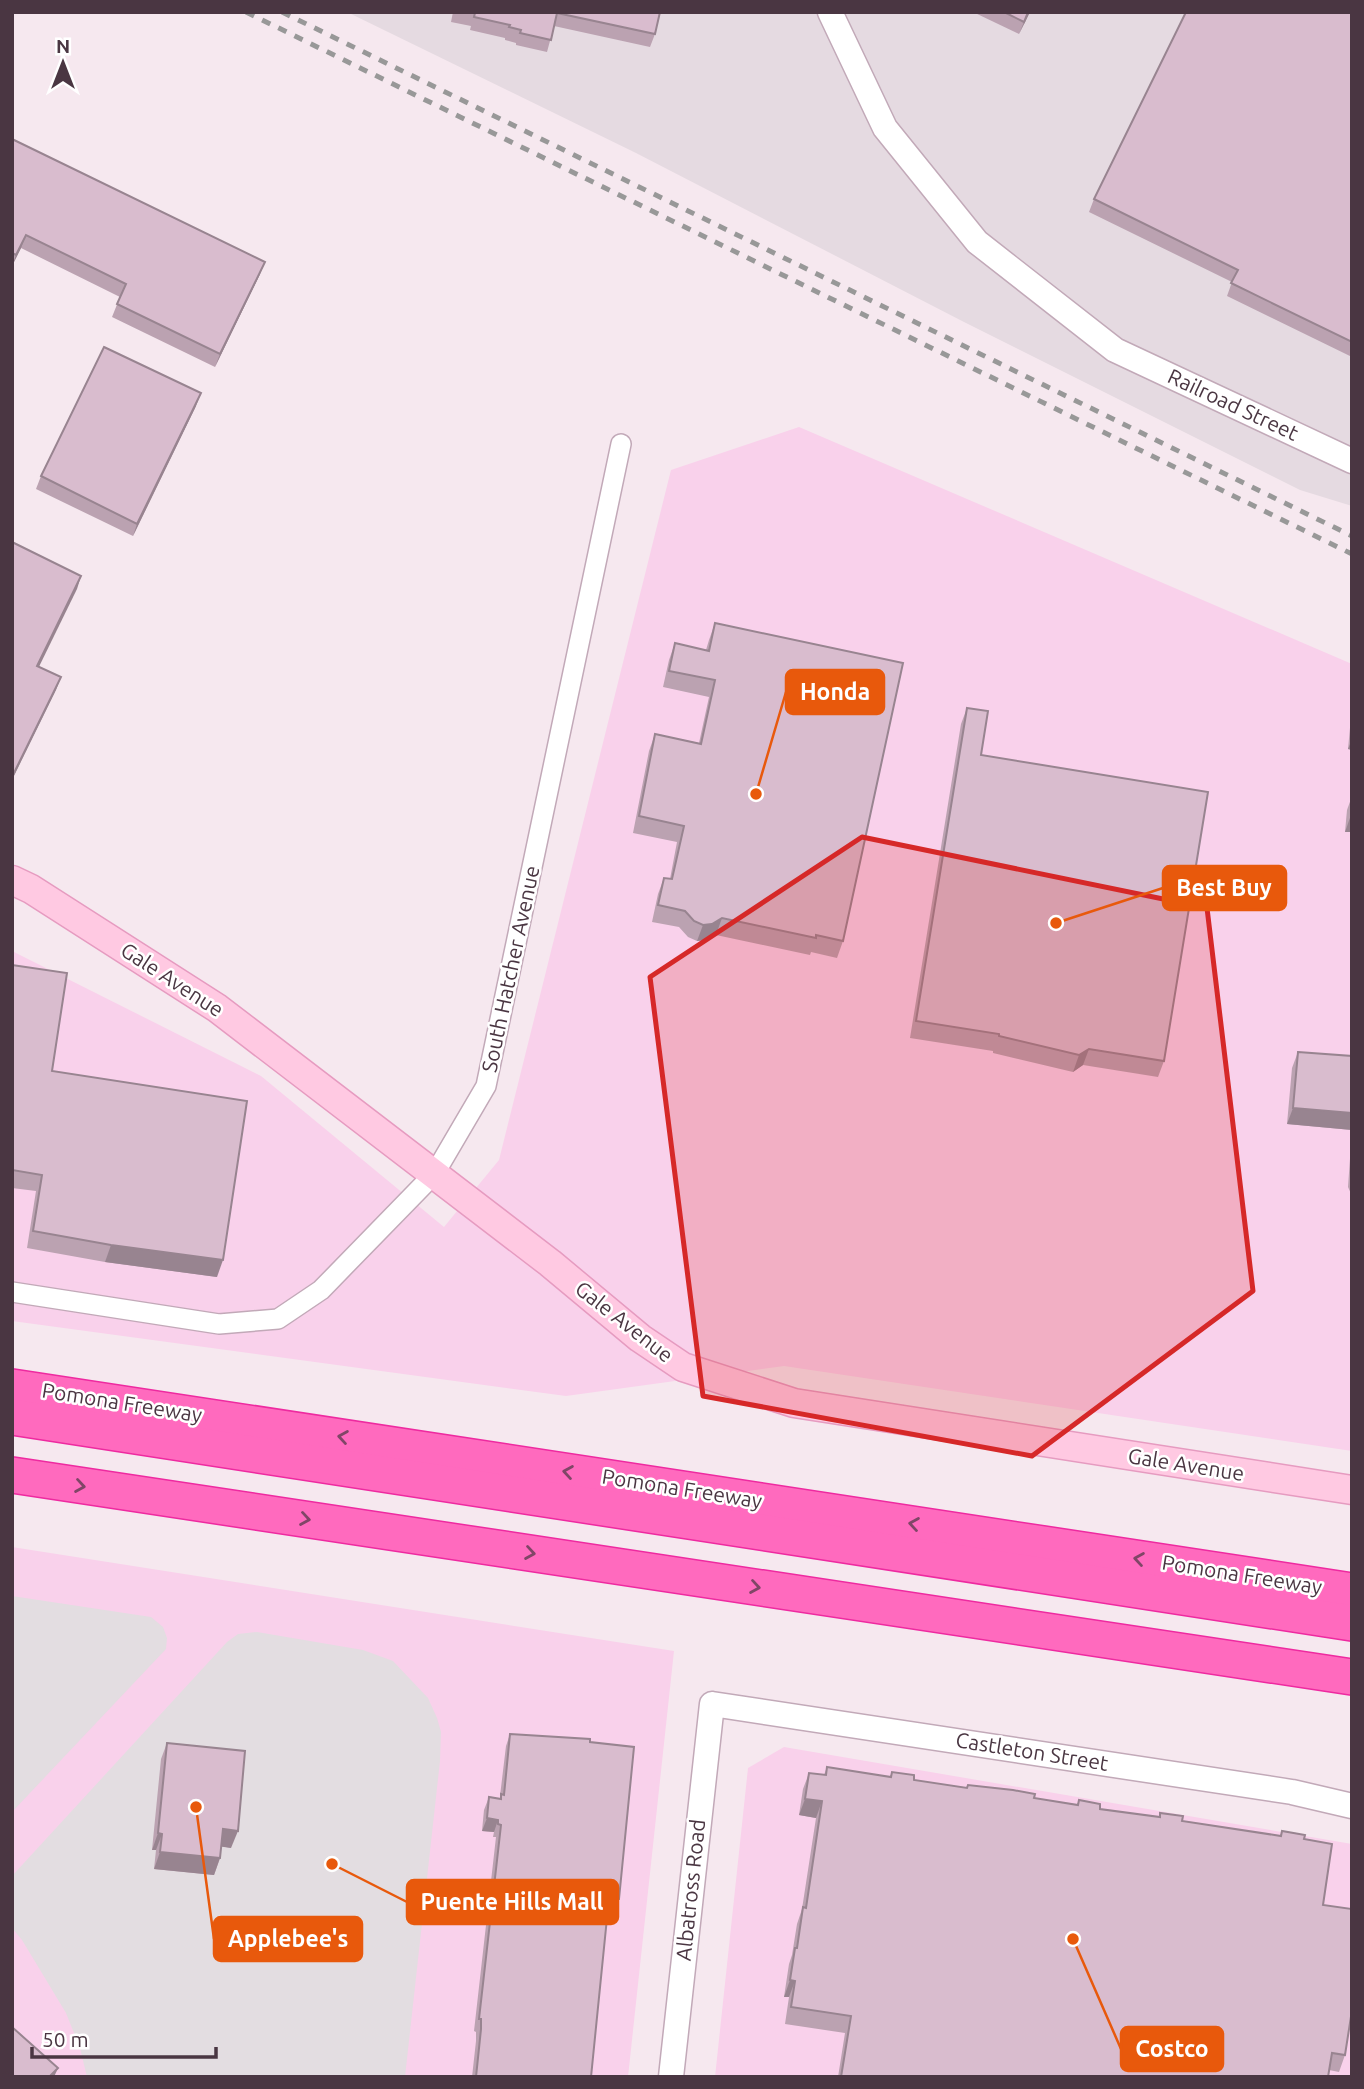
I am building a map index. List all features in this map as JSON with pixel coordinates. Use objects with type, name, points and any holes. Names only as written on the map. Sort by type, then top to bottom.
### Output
[{"type":"highway","name":"Pomona Freeway","points":[[12,1387],[1352,1591]]},
{"type":"highway","points":[[12,1417],[1352,1623]]},
{"type":"highway","points":[[12,1434],[1352,1640]]},
{"type":"highway","points":[[12,1475],[1352,1676]]},
{"type":"main road","name":"Gale Avenue","points":[[12,880],[31,889],[217,1008],[550,1262],[640,1338],[683,1367],[794,1403],[1352,1490]]},
{"type":"street","name":"Railroad Street","points":[[831,12],[885,128],[977,242],[1115,350],[1352,461]]},
{"type":"street","name":"South Hatcher Avenue","points":[[12,1292],[219,1324],[278,1319],[321,1290],[435,1173],[486,1086],[621,444]]},
{"type":"street","name":"Castleton Street","points":[[712,1704],[1292,1792],[1352,1806]]},
{"type":"street","name":"Albatross Road","points":[[671,2077],[712,1704]]},
{"type":"highlighted area","points":[[862,837],[1207,908],[1253,1291],[1032,1456],[703,1396],[650,977]]},
{"type":"shaded area","points":[[347,12],[1352,12],[1352,506],[1300,490],[964,322],[636,153]]},
{"type":"shaded area","points":[[799,427],[1352,664],[1352,1451],[784,1366],[566,1396],[12,1321],[12,951],[261,1076],[444,1227],[499,1160],[671,470]]},
{"type":"shaded area","points":[[12,1547],[674,1651],[628,2077],[12,2077]]},
{"type":"shaded area","points":[[12,1596],[151,1617],[163,1627],[167,1638],[166,1649],[12,1812]]},
{"type":"shaded area","points":[[257,1632],[363,1650],[393,1661],[428,1698],[437,1718],[441,1732],[440,1761],[405,2077],[87,2077],[80,2048],[66,2013],[12,1928],[12,1876],[227,1642],[238,1634]]},
{"type":"shaded area","points":[[784,1747],[1352,1844],[1352,2077],[715,2077],[748,1768]]},
{"type":"building","points":[[471,12],[660,12],[655,34],[557,13],[551,40],[520,33],[521,30],[509,27],[510,25],[474,17],[475,13]]},
{"type":"building","points":[[1004,12],[1028,12],[1024,22]]},
{"type":"building","points":[[1186,12],[1352,12],[1352,342],[1231,283],[1238,270],[1094,199]]},
{"type":"building","points":[[12,139],[265,262],[220,354],[117,304],[126,284],[26,235],[16,255],[12,253]]},
{"type":"building","points":[[104,347],[201,393],[137,524],[41,476]]},
{"type":"building","points":[[12,542],[81,576],[37,666],[61,677],[12,777]]},
{"type":"building","points":[[715,623],[903,663],[843,941],[722,918],[712,924],[703,925],[694,921],[685,911],[658,905],[664,878],[672,879],[684,826],[639,816],[655,734],[701,744],[715,680],[669,671],[675,643],[709,651]]},
{"type":"building","points":[[967,708],[988,711],[981,755],[1208,792],[1164,1061],[1089,1049],[1079,1055],[999,1034],[916,1021]]},
{"type":"building","points":[[12,965],[67,973],[52,1071],[247,1101],[223,1260],[33,1231],[42,1175],[12,1170]]},
{"type":"building","points":[[1298,1052],[1352,1056],[1352,1113],[1293,1108]]},
{"type":"building","points":[[510,1734],[590,1739],[590,1742],[634,1747],[619,1899],[609,1898],[591,2077],[476,2077],[481,2029],[479,2019],[501,1825],[498,1820],[487,1818],[489,1797],[501,1799],[501,1794],[504,1795]]},
{"type":"building","points":[[167,1743],[245,1751],[238,1831],[223,1829],[220,1858],[160,1852],[162,1834],[158,1833]]},
{"type":"building","points":[[827,1767],[891,1777],[892,1772],[914,1775],[914,1780],[967,1788],[968,1785],[1013,1790],[1035,1794],[1034,1798],[1078,1805],[1079,1800],[1100,1804],[1100,1809],[1160,1817],[1160,1813],[1183,1816],[1182,1821],[1281,1836],[1282,1831],[1305,1835],[1304,1839],[1332,1844],[1323,1905],[1352,1909],[1352,2010],[1345,2055],[1332,2053],[1328,2077],[841,2077],[851,2016],[791,2007],[795,1981],[790,1980],[803,1907],[806,1908],[822,1801],[805,1799],[809,1773],[826,1775]]},
{"type":"building","points":[[12,2027],[58,2068],[49,2077],[12,2077]]},
{"type":"railway","points":[[246,12],[1352,554]]},
{"type":"railway","points":[[282,12],[1352,536]]},
{"type":"place","name":"Honda","points":[[756,794]]},
{"type":"place","name":"Best Buy","points":[[1056,923]]},
{"type":"place","name":"Applebee's","points":[[196,1807]]},
{"type":"place","name":"Puente Hills Mall","points":[[332,1864]]},
{"type":"place","name":"Costco","points":[[1073,1939]]}]
